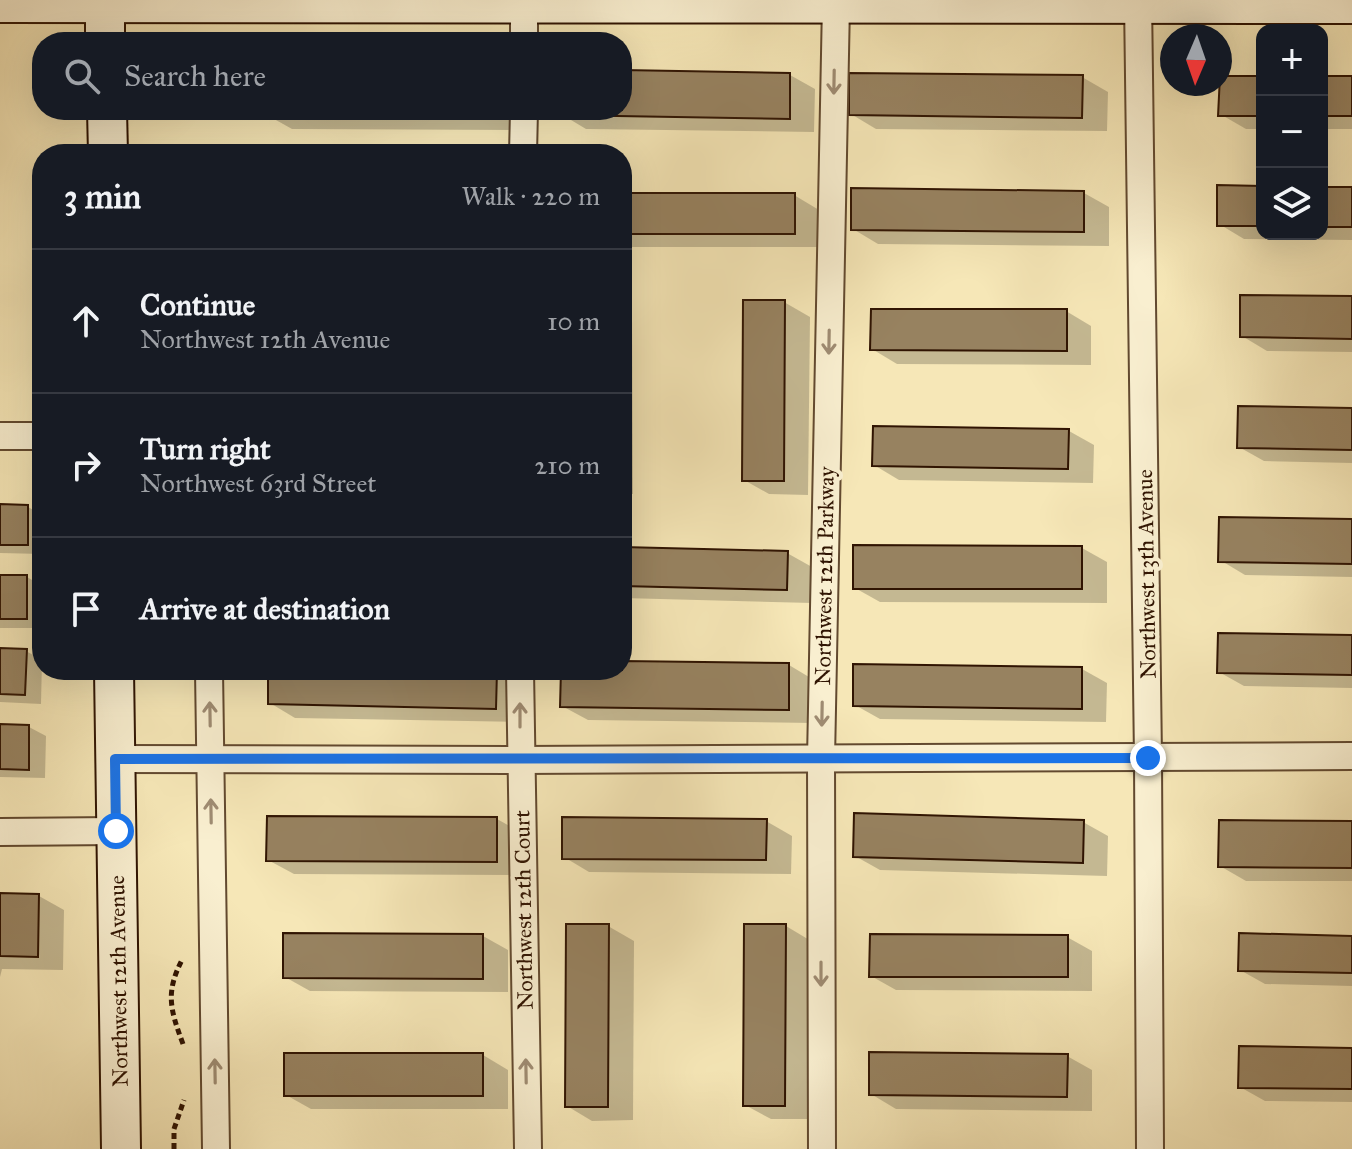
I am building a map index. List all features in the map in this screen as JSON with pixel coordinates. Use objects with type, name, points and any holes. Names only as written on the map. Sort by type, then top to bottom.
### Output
[{"type":"main road","points":[[0,3],[105,2],[524,24],[836,4],[1352,4]]},
{"type":"main road","points":[[105,2],[105,32]]},
{"type":"main road","points":[[107,120],[108,144]]},
{"type":"main road","name":"Northwest 12th Avenue","points":[[114,680],[121,1149]]},
{"type":"street","name":"Northwest 13th Avenue","points":[[1138,2],[1150,1149]]},
{"type":"street","name":"Northwest 12th Parkway","points":[[822,1149],[821,759],[836,4]]},
{"type":"street","points":[[523,144],[524,120]]},
{"type":"street","points":[[0,436],[32,436]]},
{"type":"street","points":[[209,680],[216,1149]]},
{"type":"street","name":"Northwest 12th Court","points":[[520,680],[528,1149]]},
{"type":"street","points":[[115,759],[1352,756]]},
{"type":"street","points":[[0,832],[116,831]]},
{"type":"building","points":[[632,70],[790,73],[790,119],[632,116]]},
{"type":"building","points":[[849,73],[1083,75],[1082,118],[849,115]]},
{"type":"building","points":[[1232,76],[1256,76],[1256,116],[1218,116],[1219,96],[1232,96]]},
{"type":"building","points":[[1328,76],[1352,76],[1352,116],[1328,116]]},
{"type":"building","points":[[1217,185],[1256,186],[1256,226],[1217,226]]},
{"type":"building","points":[[1328,187],[1352,187],[1352,227],[1328,227]]},
{"type":"building","points":[[851,188],[1084,191],[1084,232],[851,230]]},
{"type":"building","points":[[632,193],[795,193],[795,234],[632,234]]},
{"type":"building","points":[[1240,295],[1352,296],[1352,339],[1240,337]]},
{"type":"building","points":[[743,300],[785,300],[784,481],[742,481]]},
{"type":"building","points":[[871,309],[1067,309],[1067,351],[870,350]]},
{"type":"building","points":[[1238,406],[1352,408],[1352,450],[1237,448]]},
{"type":"building","points":[[873,426],[1069,429],[1068,469],[872,466]]},
{"type":"building","points":[[0,504],[28,505],[28,545],[0,545]]},
{"type":"building","points":[[1219,517],[1352,519],[1352,564],[1218,562]]},
{"type":"building","points":[[853,545],[1082,546],[1082,589],[853,589]]},
{"type":"building","points":[[632,547],[788,551],[787,590],[632,586]]},
{"type":"building","points":[[0,575],[27,575],[27,619],[0,619]]},
{"type":"building","points":[[1218,633],[1352,635],[1352,675],[1217,673]]},
{"type":"building","points":[[0,648],[27,649],[25,695],[0,694]]},
{"type":"building","points":[[632,661],[789,663],[789,710],[560,707],[561,680],[632,680]]},
{"type":"building","points":[[853,664],[1082,667],[1082,709],[853,706]]},
{"type":"building","points":[[268,680],[497,680],[496,709],[268,704]]},
{"type":"building","points":[[0,724],[29,725],[29,770],[0,769]]},
{"type":"building","points":[[854,813],[1084,820],[1083,863],[853,857]]},
{"type":"building","points":[[267,816],[497,817],[497,862],[266,861]]},
{"type":"building","points":[[562,817],[767,819],[766,860],[562,859]]},
{"type":"building","points":[[1219,820],[1352,821],[1352,868],[1218,867]]},
{"type":"building","points":[[0,893],[39,894],[38,957],[0,956]]},
{"type":"building","points":[[566,924],[609,924],[608,1107],[565,1107]]},
{"type":"building","points":[[744,924],[786,924],[785,1106],[743,1106]]},
{"type":"building","points":[[283,933],[483,934],[483,979],[283,978]]},
{"type":"building","points":[[1239,933],[1352,936],[1352,973],[1238,971]]},
{"type":"building","points":[[870,934],[1068,935],[1068,977],[869,977]]},
{"type":"building","points":[[1239,1046],[1352,1048],[1352,1089],[1238,1088]]},
{"type":"building","points":[[869,1052],[1068,1054],[1067,1097],[869,1095]]},
{"type":"building","points":[[284,1053],[483,1053],[483,1096],[284,1096]]},
{"type":"route","points":[[116,831],[115,759],[1148,758]]}]
